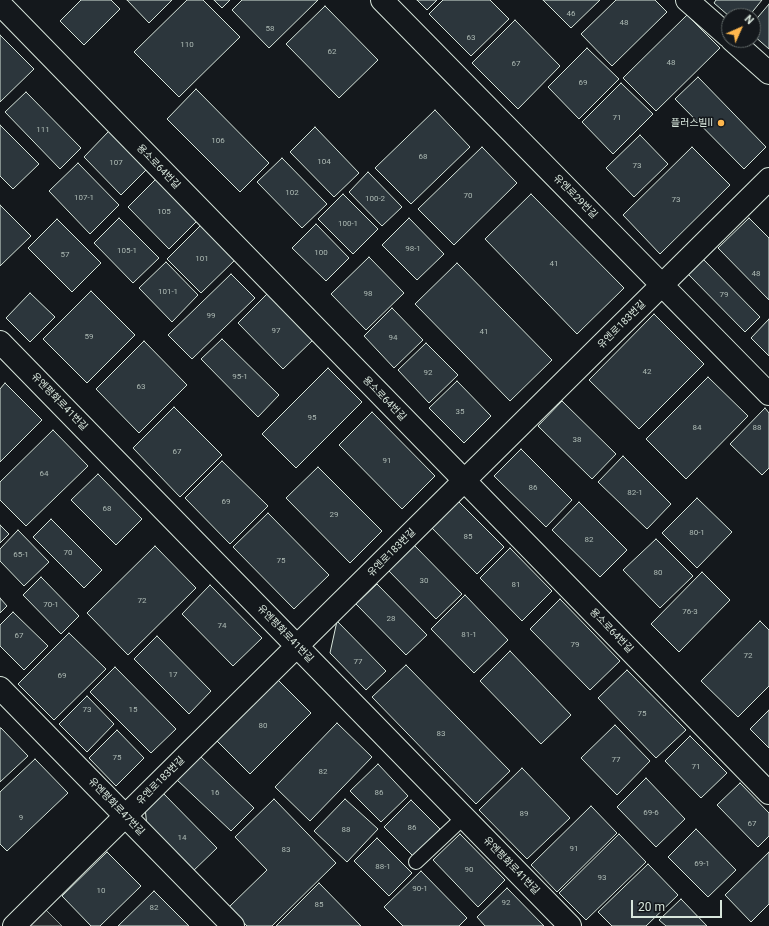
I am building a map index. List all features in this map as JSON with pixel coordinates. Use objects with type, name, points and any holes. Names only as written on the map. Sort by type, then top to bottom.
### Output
[{"type":"street","name":"유엔로29번길","points":[[382,0],[769,394]]},
{"type":"street","points":[[687,0],[721,30]]},
{"type":"street","name":"용소로64번길","points":[[0,4],[769,793]]},
{"type":"street","points":[[741,48],[769,73]]},
{"type":"street","name":"유엔로183번길","points":[[14,926],[769,179]]},
{"type":"street","name":"유엔평화로41번길","points":[[0,342],[464,817],[565,924]]},
{"type":"street","name":"유엔평화로47번길","points":[[0,688],[233,926]]},
{"type":"lane","points":[[416,862],[464,817]]},
{"type":"shaded area","points":[[45,909],[62,926],[27,926]]},
{"type":"building","points":[[81,0],[111,0],[120,9],[84,45],[60,21]]},
{"type":"building","points":[[127,0],[172,0],[149,23]]},
{"type":"building","points":[[187,0],[203,0],[240,37],[179,97],[134,52]]},
{"type":"building","points":[[214,0],[230,0],[222,8]]},
{"type":"building","points":[[242,0],[318,0],[269,48],[232,10]]},
{"type":"building","points":[[417,0],[437,0],[427,10]]},
{"type":"building","points":[[443,0],[490,0],[509,19],[471,56],[429,14]]},
{"type":"building","points":[[543,0],[600,0],[571,28]]},
{"type":"building","points":[[616,0],[655,0],[667,12],[612,66],[581,34]]},
{"type":"building","points":[[716,0],[762,0],[756,8],[721,9],[714,3]]},
{"type":"building","points":[[769,4],[769,49],[761,42],[761,14]]},
{"type":"building","points":[[325,6],[378,60],[339,98],[286,44]]},
{"type":"building","points":[[687,15],[720,48],[656,111],[623,78]]},
{"type":"building","points":[[515,20],[560,66],[518,109],[472,63]]},
{"type":"building","points":[[0,35],[34,69],[0,102]]},
{"type":"building","points":[[587,48],[619,79],[579,119],[548,87]]},
{"type":"building","name":"플러스빌II","points":[[698,77],[766,147],[744,169],[675,99]]},
{"type":"building","points":[[621,83],[653,114],[613,154],[582,122]]},
{"type":"building","points":[[196,89],[269,163],[240,192],[167,119]]},
{"type":"building","points":[[26,92],[81,148],[60,169],[5,112]]},
{"type":"building","points":[[435,110],[470,147],[411,204],[375,168]]},
{"type":"building","points":[[0,125],[39,164],[13,189],[0,176]]},
{"type":"building","points":[[315,127],[359,173],[334,197],[290,152]]},
{"type":"building","points":[[109,131],[147,169],[121,195],[84,157]]},
{"type":"building","points":[[640,135],[668,164],[634,197],[606,168]]},
{"type":"building","points":[[482,147],[517,183],[454,245],[418,209]]},
{"type":"building","points":[[692,147],[730,185],[660,254],[623,215]]},
{"type":"building","points":[[282,158],[327,204],[302,228],[257,182]]},
{"type":"building","points":[[78,163],[119,205],[90,234],[49,191]]},
{"type":"building","points":[[368,172],[402,207],[382,226],[349,192]]},
{"type":"building","points":[[160,175],[201,217],[169,249],[128,207]]},
{"type":"building","points":[[343,194],[378,229],[353,254],[318,219]]},
{"type":"building","points":[[531,194],[624,288],[577,334],[485,239]]},
{"type":"building","points":[[0,205],[31,236],[0,266]]},
{"type":"building","points":[[119,218],[159,258],[133,283],[94,243]]},
{"type":"building","points":[[409,218],[444,254],[417,280],[382,245]]},
{"type":"building","points":[[749,218],[769,238],[769,300],[718,248]]},
{"type":"building","points":[[57,219],[101,263],[72,292],[28,248]]},
{"type":"building","points":[[202,224],[236,259],[201,293],[167,259]]},
{"type":"building","points":[[316,224],[349,258],[326,281],[292,248]]},
{"type":"building","points":[[369,257],[404,293],[366,330],[331,294]]},
{"type":"building","points":[[702,258],[760,317],[745,332],[687,273]]},
{"type":"building","points":[[166,262],[198,295],[172,322],[139,288]]},
{"type":"building","points":[[457,263],[552,360],[510,401],[415,304]]},
{"type":"building","points":[[231,274],[255,298],[192,359],[168,335]]},
{"type":"building","points":[[91,291],[135,335],[87,383],[43,339]]},
{"type":"building","points":[[269,292],[314,339],[283,369],[238,323]]},
{"type":"building","points":[[30,293],[55,317],[30,342],[6,318]]},
{"type":"building","points":[[392,308],[423,340],[394,368],[364,336]]},
{"type":"building","points":[[654,314],[704,364],[639,429],[589,380]]},
{"type":"building","points":[[769,319],[769,356],[751,338]]},
{"type":"building","points":[[222,339],[279,395],[258,417],[201,359]]},
{"type":"building","points":[[144,341],[187,385],[139,433],[96,389]]},
{"type":"building","points":[[426,343],[458,375],[429,403],[398,370]]},
{"type":"building","points":[[328,368],[362,402],[296,468],[262,434]]},
{"type":"building","points":[[708,377],[748,416],[686,479],[646,439]]},
{"type":"building","points":[[457,381],[491,416],[464,443],[429,408]]},
{"type":"building","points":[[5,383],[42,420],[0,462],[0,389]]},
{"type":"building","points":[[562,401],[616,454],[592,479],[538,426]]},
{"type":"building","points":[[174,407],[222,455],[180,497],[133,448]]},
{"type":"building","points":[[765,408],[769,413],[769,468],[762,475],[730,444]]},
{"type":"building","points":[[372,412],[435,476],[402,509],[339,445]]},
{"type":"building","points":[[53,430],[88,466],[26,526],[0,500],[0,482]]},
{"type":"building","points":[[521,449],[572,500],[546,527],[494,476]]},
{"type":"building","points":[[623,456],[671,504],[647,529],[598,482]]},
{"type":"building","points":[[222,461],[268,506],[230,544],[185,498]]},
{"type":"building","points":[[318,467],[382,531],[350,563],[286,498]]},
{"type":"building","points":[[98,474],[142,519],[116,545],[71,500]]},
{"type":"building","points":[[697,498],[732,532],[697,568],[662,533]]},
{"type":"building","points":[[458,501],[504,547],[477,574],[431,527]]},
{"type":"building","points":[[579,502],[627,550],[600,577],[552,530]]},
{"type":"building","points":[[268,513],[329,575],[294,609],[233,547]]},
{"type":"building","points":[[51,519],[102,570],[84,588],[33,537]]},
{"type":"building","points":[[0,525],[9,534],[0,543]]},
{"type":"building","points":[[18,530],[49,562],[24,586],[0,561],[0,549]]},
{"type":"building","points":[[656,539],[693,576],[660,608],[623,570]]},
{"type":"building","points":[[413,544],[462,594],[436,619],[387,569]]},
{"type":"building","points":[[155,546],[196,588],[128,655],[87,613]]},
{"type":"building","points":[[510,548],[552,591],[522,621],[480,578]]},
{"type":"building","points":[[702,572],[730,600],[679,652],[651,624]]},
{"type":"building","points":[[41,577],[79,616],[61,634],[23,595]]},
{"type":"building","points":[[377,584],[427,635],[406,655],[356,604]]},
{"type":"building","points":[[210,585],[262,638],[233,666],[182,614]]},
{"type":"building","points":[[465,595],[508,640],[474,673],[431,629]]},
{"type":"building","points":[[0,598],[7,606],[0,613]]},
{"type":"building","points":[[560,599],[620,661],[590,690],[530,629]]},
{"type":"building","points":[[13,612],[48,646],[24,670],[0,646],[0,625]]},
{"type":"building","points":[[337,621],[386,671],[366,690],[330,653]]},
{"type":"building","points":[[760,621],[769,630],[769,686],[738,717],[701,681]]},
{"type":"building","points":[[69,633],[106,669],[54,720],[18,684]]},
{"type":"building","points":[[157,636],[211,691],[189,714],[134,659]]},
{"type":"building","points":[[510,651],[571,715],[541,744],[480,681]]},
{"type":"building","points":[[406,665],[510,771],[476,804],[372,697]]},
{"type":"building","points":[[115,667],[176,729],[151,753],[90,692]]},
{"type":"building","points":[[627,670],[686,730],[656,758],[598,698]]},
{"type":"building","points":[[276,678],[311,713],[250,774],[215,739]]},
{"type":"building","points":[[87,696],[114,724],[87,752],[59,724]]},
{"type":"building","points":[[769,710],[769,748],[750,729]]},
{"type":"building","points":[[337,723],[372,757],[310,821],[275,787]]},
{"type":"building","points":[[615,725],[650,761],[617,795],[581,758]]},
{"type":"building","points":[[0,728],[28,756],[0,782]]},
{"type":"building","points":[[117,730],[144,758],[116,786],[89,758]]},
{"type":"building","points":[[690,736],[727,773],[701,798],[665,761]]},
{"type":"building","points":[[199,755],[254,808],[231,831],[176,779]]},
{"type":"building","points":[[35,759],[68,793],[7,851],[0,844],[0,792]]},
{"type":"building","points":[[378,764],[408,796],[381,822],[350,791]]},
{"type":"building","points":[[522,768],[570,818],[527,859],[479,810]]},
{"type":"building","points":[[646,778],[685,819],[656,847],[617,807]]},
{"type":"building","points":[[740,783],[769,813],[769,836],[758,847],[717,805]]},
{"type":"building","points":[[162,792],[217,848],[191,873],[147,827],[145,807]]},
{"type":"building","points":[[274,799],[336,863],[272,926],[247,926],[229,907],[267,870],[235,837]]},
{"type":"building","points":[[345,799],[378,829],[347,862],[314,831]]},
{"type":"building","points":[[411,800],[440,829],[413,856],[384,827]]},
{"type":"building","points":[[591,806],[617,833],[557,892],[531,865]]},
{"type":"building","points":[[696,829],[736,870],[708,897],[668,857]]},
{"type":"building","points":[[460,834],[505,880],[478,907],[433,860]]},
{"type":"building","points":[[619,834],[646,862],[586,920],[559,893]]},
{"type":"building","points":[[377,838],[412,873],[389,896],[354,861]]},
{"type":"building","points":[[107,852],[141,886],[100,926],[91,926],[62,896]]},
{"type":"building","points":[[769,852],[769,904],[751,922],[725,895]]},
{"type":"building","points":[[648,864],[678,895],[646,926],[612,926],[598,912]]},
{"type":"building","points":[[421,871],[467,918],[459,926],[403,926],[384,907]]},
{"type":"building","points":[[319,883],[361,926],[276,926]]},
{"type":"building","points":[[507,888],[544,926],[485,926],[477,917]]},
{"type":"building","points":[[154,891],[189,926],[118,926]]},
{"type":"building","points":[[681,899],[707,926],[666,926],[659,920]]},
{"type":"place","name":"플러스빌II","points":[[721,123]]}]
